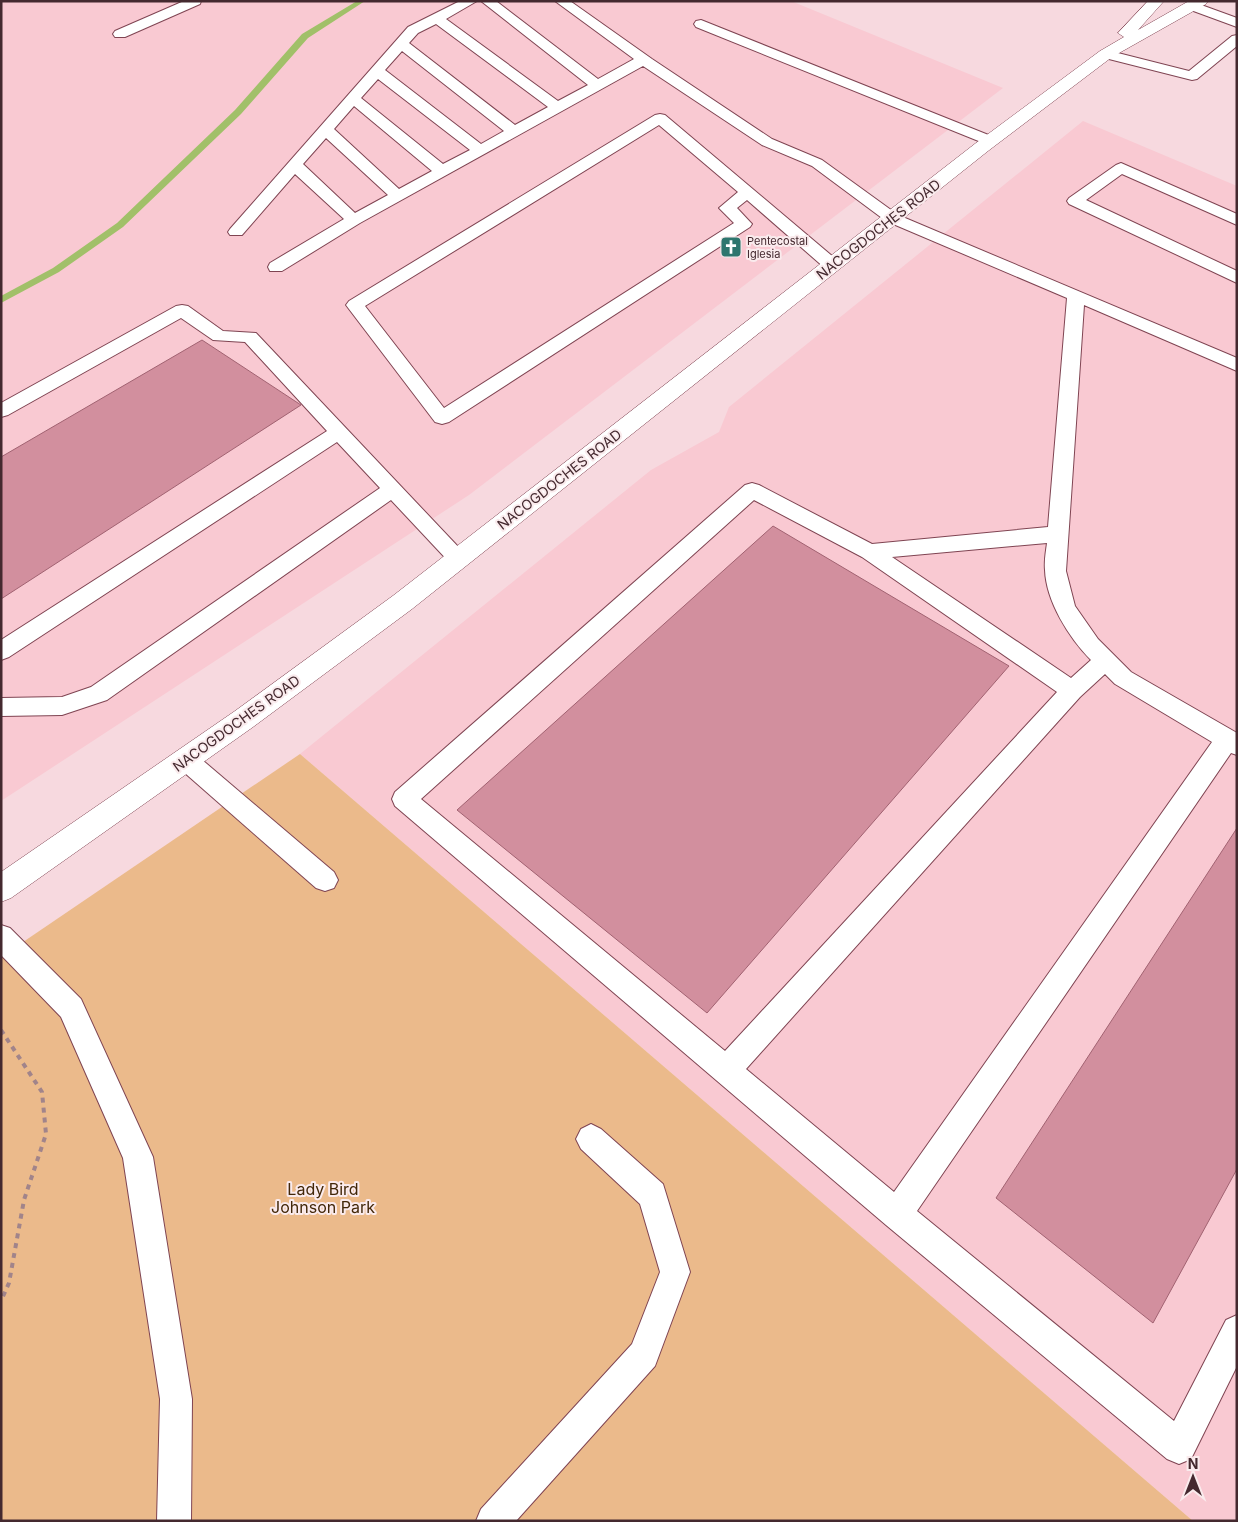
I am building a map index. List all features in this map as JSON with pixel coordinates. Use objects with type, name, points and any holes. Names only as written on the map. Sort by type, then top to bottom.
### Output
[{"type":"main road","name":"NACOGDOCHES ROAD","points":[[1106,54],[1157,1]]},
{"type":"main road","name":"NACOGDOCHES ROAD","points":[[1,889],[244,720],[371,625],[458,559],[991,141],[1106,54],[1197,4]]},
{"type":"lane","points":[[120,34],[195,1]]},
{"type":"lane","points":[[236,232],[413,30],[471,1]]},
{"type":"lane","points":[[487,1],[598,85]]},
{"type":"lane","points":[[561,1],[644,60],[768,142],[816,163],[892,218],[1237,365]]},
{"type":"lane","points":[[1197,4],[1237,23]]},
{"type":"lane","points":[[437,18],[558,107]]},
{"type":"lane","points":[[701,24],[991,141]]},
{"type":"lane","points":[[1106,54],[1192,76],[1237,39]]},
{"type":"lane","points":[[401,43],[514,131]]},
{"type":"lane","points":[[276,267],[354,220],[644,60]]},
{"type":"lane","points":[[377,71],[480,150]]},
{"type":"lane","points":[[353,98],[442,171]]},
{"type":"lane","points":[[748,192],[727,208],[744,224],[442,418],[355,305],[660,118],[748,192],[832,265]]},
{"type":"lane","points":[[326,130],[398,196]]},
{"type":"lane","points":[[295,165],[354,220]]},
{"type":"lane","points":[[1237,220],[1121,168],[1075,201],[1237,278]]},
{"type":"lane","points":[[897,1214],[1232,742],[1123,678],[1090,645],[1065,608],[1056,572],[1076,295]]},
{"type":"lane","points":[[1,411],[182,310],[218,336],[250,337],[458,559]]},
{"type":"lane","points":[[1,650],[339,432]]},
{"type":"lane","points":[[1,707],[62,706],[99,694],[392,489]]},
{"type":"lane","points":[[1072,691],[869,552],[752,490],[404,799],[897,1214],[1178,1446],[1237,1331]]},
{"type":"lane","points":[[869,552],[1058,534]]},
{"type":"lane","points":[[727,1069],[1072,691],[1105,660]]},
{"type":"lane","points":[[186,760],[325,880]]},
{"type":"lane","points":[[1,937],[71,1008],[138,1157],[176,1399],[174,1521]]},
{"type":"lane","points":[[493,1521],[644,1355],[675,1272],[652,1195],[591,1139]]},
{"type":"path","points":[[1,1030],[42,1092],[46,1134],[24,1200],[9,1283],[1,1301]]},
{"type":"shaded area","points":[[1,1],[791,1],[1003,88],[469,495],[1,801]]},
{"type":"shaded area","points":[[1083,121],[1237,186],[1237,1521],[1193,1521],[300,754],[651,470],[719,432],[729,407]]},
{"type":"green space","name":"Lady Bird Johnson Park","points":[[300,754],[1193,1521],[1,1521],[1,957]]},
{"type":"building","points":[[202,340],[301,405],[1,599],[1,457]]},
{"type":"building","points":[[773,526],[1009,666],[707,1013],[457,810]]},
{"type":"building","points":[[1237,828],[1237,1169],[1153,1323],[996,1198]]},
{"type":"waterway","points":[[1,300],[56,270],[120,225],[238,112],[305,36],[362,1]]},
{"type":"place","name":"Pentecostal Iglesia","points":[[731,247]]}]
